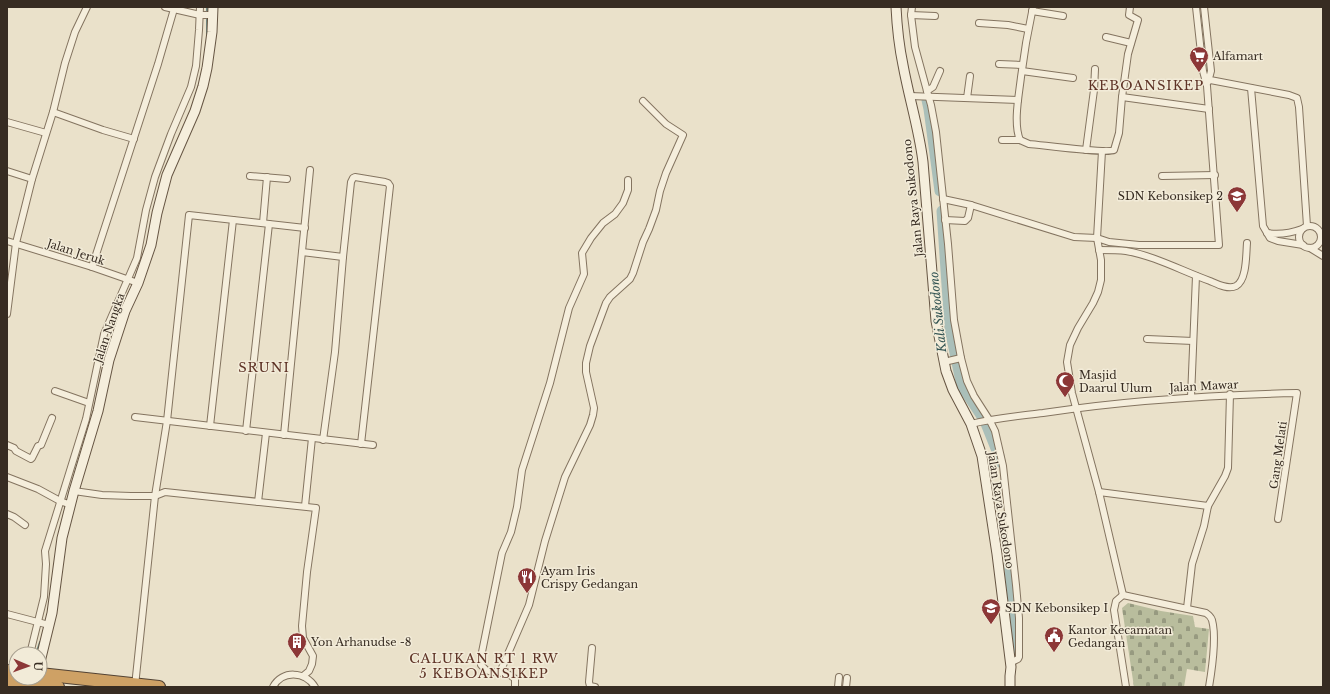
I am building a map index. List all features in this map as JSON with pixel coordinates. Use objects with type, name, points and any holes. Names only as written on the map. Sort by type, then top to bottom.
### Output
[{"type":"highway","points":[[48,683],[159,687]]},
{"type":"highway","points":[[48,685],[58,687]]},
{"type":"main road","name":"Jalan Raya Sukodono","points":[[896,7],[899,43],[903,66],[913,96],[922,149],[936,321],[953,390],[973,423],[982,456],[997,554],[1011,665],[1010,687]]},
{"type":"main road","name":"Jalan Nangka","points":[[42,646],[44,623],[62,538],[66,503],[74,491],[98,411],[109,360],[133,282],[151,245],[152,219],[181,139],[195,111],[203,86],[207,68],[207,14]]},
{"type":"main road","name":"Jalan Raya Sukodono","points":[[1011,665],[1016,676],[1016,687]]},
{"type":"street","points":[[7,314],[10,271],[32,179],[53,112],[67,57],[75,32],[87,7]]},
{"type":"street","points":[[165,7],[207,14]]},
{"type":"street","points":[[200,7],[207,14]]},
{"type":"street","points":[[912,7],[911,15],[915,47],[936,132],[954,320],[960,358],[967,381],[997,439],[1003,466],[1019,618],[1019,657],[1011,665]]},
{"type":"street","points":[[1002,140],[1020,140],[1029,144],[1110,152],[1115,147],[1119,133],[1122,97],[1131,44],[1138,20],[1130,15],[1130,7]]},
{"type":"street","points":[[1098,243],[1109,242],[1219,246],[1207,81],[1196,7]]},
{"type":"street","points":[[1204,7],[1211,71],[1207,81]]},
{"type":"street","points":[[92,267],[158,64],[174,9]]},
{"type":"street","points":[[1020,140],[1018,131],[1018,100],[1032,9],[1063,16]]},
{"type":"street","points":[[152,219],[147,211],[155,177],[191,87],[207,14]]},
{"type":"street","points":[[911,15],[935,16]]},
{"type":"street","points":[[979,22],[1003,24],[1028,29]]},
{"type":"street","points":[[1106,37],[1131,44]]},
{"type":"street","points":[[999,64],[1073,78]]},
{"type":"street","points":[[1086,150],[1094,90],[1095,69]]},
{"type":"street","points":[[927,94],[933,87],[940,71]]},
{"type":"street","points":[[967,98],[970,76]]},
{"type":"street","points":[[1207,81],[1294,96],[1298,100],[1305,228],[1300,234],[1302,245]]},
{"type":"street","points":[[1251,88],[1262,221],[1264,229],[1270,238],[1278,241],[1302,245],[1323,256]]},
{"type":"street","points":[[913,96],[927,94],[967,98],[1018,100]]},
{"type":"street","points":[[1122,97],[1209,109]]},
{"type":"street","points":[[501,672],[529,605],[545,541],[565,477],[590,425],[593,415],[594,408],[586,372],[586,363],[590,346],[606,303],[610,297],[630,279],[633,273],[643,242],[656,210],[666,173],[683,135],[666,124],[643,101]]},
{"type":"street","points":[[53,112],[103,130],[134,139]]},
{"type":"street","points":[[7,122],[46,133]]},
{"type":"street","points":[[172,135],[181,139]]},
{"type":"street","points":[[1102,151],[1098,243],[1101,260],[1101,280],[1093,303],[1078,328],[1067,354],[1068,371],[1075,408],[1099,492],[1123,595]]},
{"type":"street","points":[[284,435],[310,170]]},
{"type":"street","points":[[7,171],[32,179]]},
{"type":"street","points":[[1162,176],[1215,175]]},
{"type":"street","points":[[250,176],[287,179]]},
{"type":"street","points":[[246,430],[266,224],[268,177]]},
{"type":"street","points":[[323,440],[335,352],[351,182],[355,177],[388,183],[390,186],[361,444]]},
{"type":"street","points":[[515,687],[516,681],[513,676],[501,672],[486,670],[482,666],[482,652],[502,552],[510,532],[517,507],[522,470],[550,383],[569,308],[584,274],[582,253],[591,238],[603,224],[615,214],[623,203],[628,190],[628,180]]},
{"type":"street","points":[[943,199],[971,205],[1074,237],[1144,256],[1225,287],[1236,286],[1243,279],[1247,243]]},
{"type":"street","points":[[945,220],[965,222],[968,218],[971,205]]},
{"type":"street","points":[[147,211],[152,219]]},
{"type":"street","points":[[135,686],[155,496],[166,421],[189,215],[305,228]]},
{"type":"street","points":[[210,426],[233,220]]},
{"type":"street","points":[[1267,233],[1291,233],[1313,226],[1318,229],[1321,234],[1322,243],[1315,248],[1310,248]]},
{"type":"street","name":"Jalan Jeruk","points":[[7,241],[92,267],[133,282]]},
{"type":"street","points":[[302,252],[343,257]]},
{"type":"street","points":[[1191,396],[1196,276]]},
{"type":"street","points":[[34,646],[44,623],[45,551],[66,503],[86,419],[102,340],[109,324],[133,282]]},
{"type":"street","points":[[109,324],[118,329]]},
{"type":"street","points":[[1147,339],[1193,341]]},
{"type":"street","points":[[946,361],[960,358]]},
{"type":"street","points":[[55,391],[89,403]]},
{"type":"street","name":"Jalan Mawar","points":[[973,423],[1136,400],[1230,394],[1297,393]]},
{"type":"street","name":"Gang Melati","points":[[1278,520],[1297,393]]},
{"type":"street","points":[[1187,608],[1192,564],[1204,526],[1208,506],[1228,468],[1230,394]]},
{"type":"street","points":[[135,417],[373,445]]},
{"type":"street","points":[[7,446],[14,448],[16,452],[31,459],[38,446],[42,445],[52,418]]},
{"type":"street","points":[[258,502],[266,433]]},
{"type":"street","points":[[304,506],[312,438]]},
{"type":"street","points":[[7,478],[38,489],[66,503]]},
{"type":"street","points":[[74,491],[102,495],[131,496],[155,496],[165,492],[316,508],[307,572],[302,626],[303,638],[313,656],[309,672],[303,676]]},
{"type":"street","points":[[1099,492],[1208,506]]},
{"type":"street","points":[[7,514],[25,525]]},
{"type":"street","points":[[1123,595],[1187,608],[1206,613],[1210,616],[1212,620],[1214,639],[1209,687]]},
{"type":"street","points":[[1123,595],[1116,601],[1114,610],[1126,687]]},
{"type":"street","points":[[7,614],[44,623]]},
{"type":"street","points":[[592,648],[589,682],[590,686],[594,687]]},
{"type":"street","points":[[273,687],[284,676],[291,674],[303,676],[312,682],[315,687]]},
{"type":"street","points":[[838,677],[838,687]]},
{"type":"street","points":[[846,687],[847,678]]},
{"type":"green space","points":[[1128,603],[1161,611],[1193,616],[1195,627],[1209,629],[1205,672],[1187,669],[1184,687],[1134,687],[1122,608]]},
{"type":"waterway","points":[[207,7],[207,34]]},
{"type":"waterway","name":"Kali Sukodono","points":[[927,100],[940,191]]},
{"type":"waterway","name":"Kali Sukodono","points":[[942,211],[950,329],[962,386],[985,421],[1000,462]]},
{"type":"waterway","name":"Kali Sukodono","points":[[1006,521],[1017,654]]},
{"type":"waterway","points":[[39,646],[40,642]]},
{"type":"place","name":"Alfamart","points":[[1199,73]]},
{"type":"place","name":"SDN Kebonsikep 2","points":[[1237,213]]},
{"type":"place","name":"Masjid Daarul Ulum","points":[[1065,398]]},
{"type":"place","name":"Ayam Iris Crispy Gedangan","points":[[527,594]]},
{"type":"place","name":"SDN Kebonsikep I","points":[[991,625]]},
{"type":"place","name":"Kantor Kecamatan Gedangan","points":[[1054,653]]},
{"type":"place","name":"Yon Arhanudse -8","points":[[297,659]]},
{"type":"district","name":"KEBOANSIKEP","points":[[1146,85]]},
{"type":"district","name":"SRUNI","points":[[264,367]]},
{"type":"district","name":"CALUKAN RT 1 RW 5 KEBOANSIKEP","points":[[484,666]]}]
